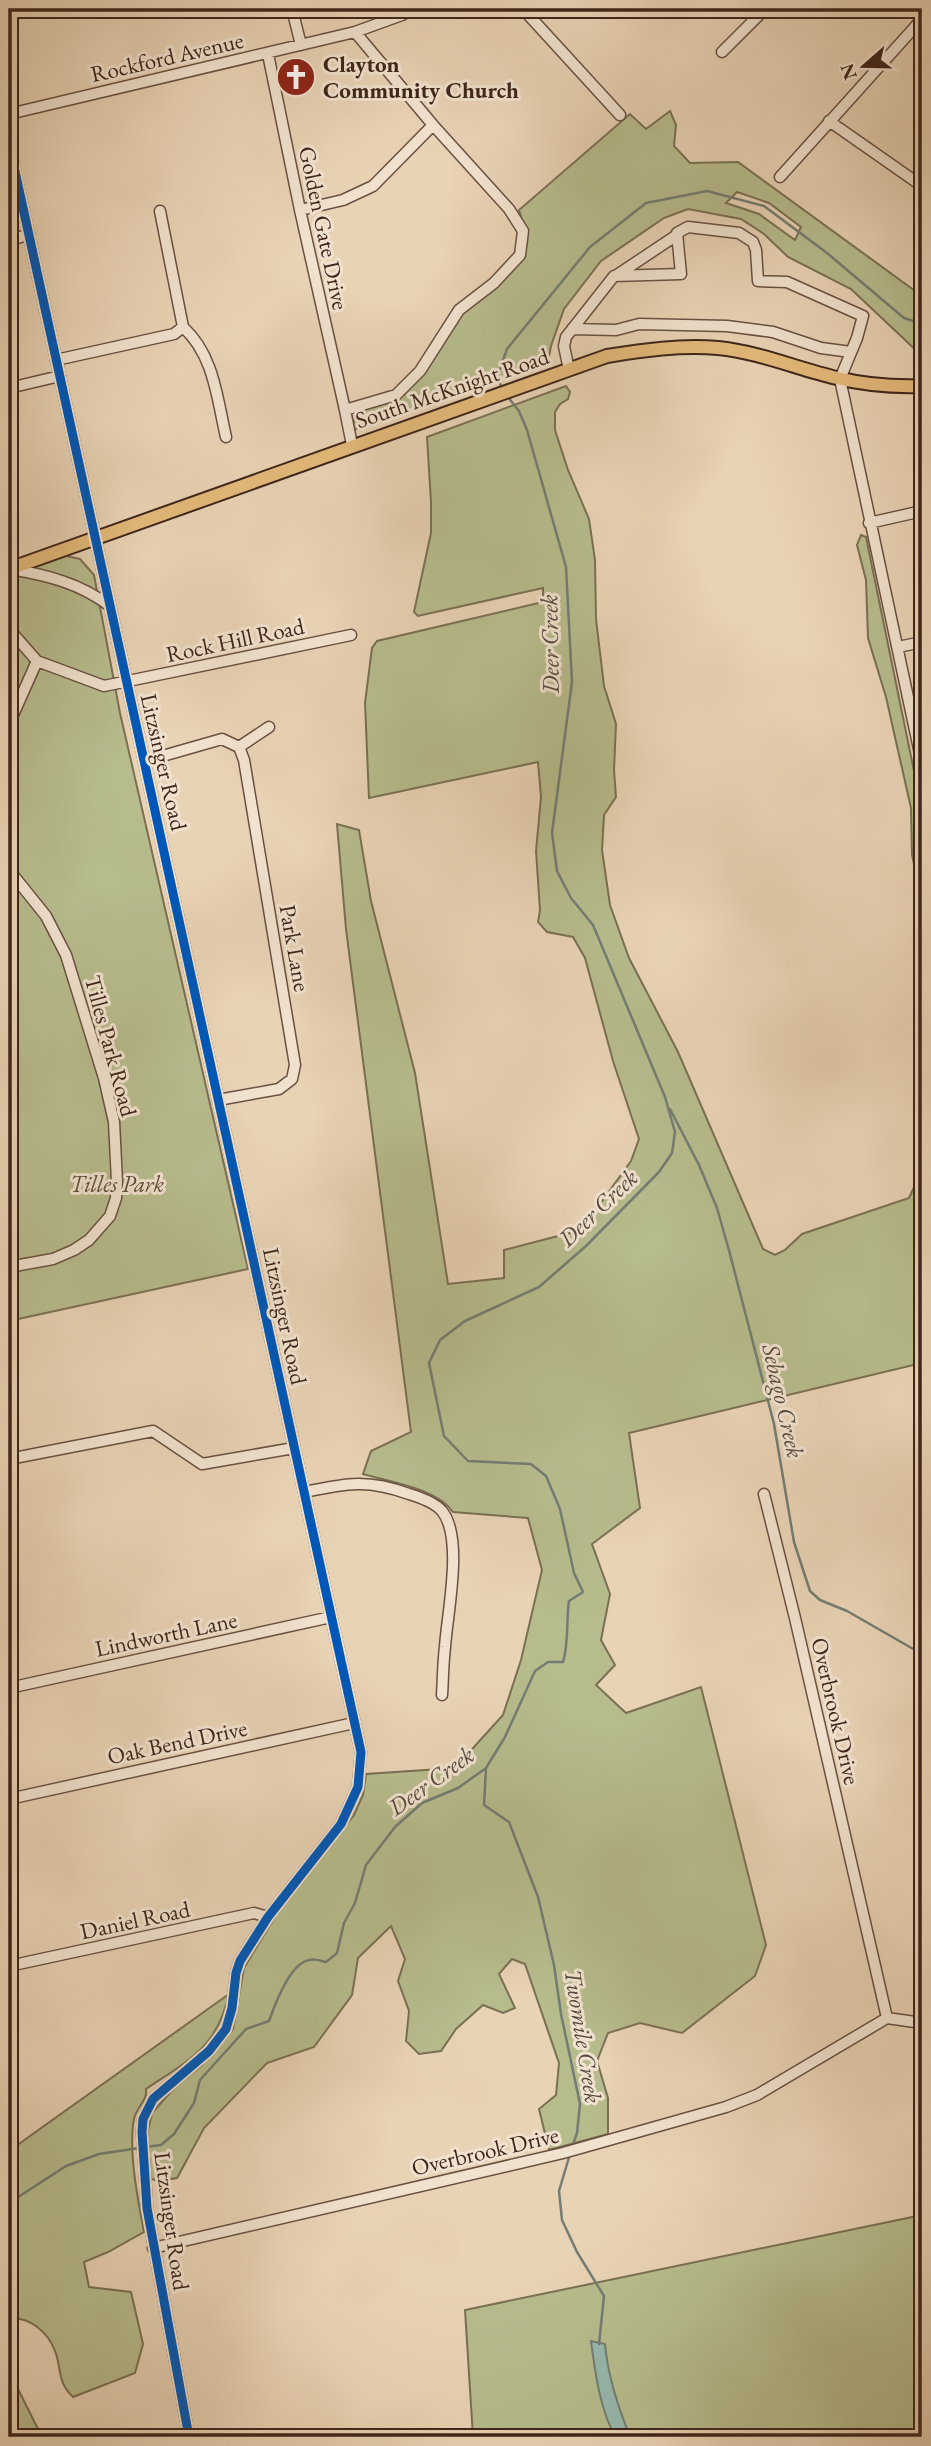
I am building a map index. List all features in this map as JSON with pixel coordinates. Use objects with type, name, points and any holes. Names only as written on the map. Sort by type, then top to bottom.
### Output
[{"type":"main road","name":"South McKnight Road","points":[[9,569],[607,356],[664,347],[720,348],[840,379],[886,387],[922,386]]},
{"type":"street","points":[[292,9],[301,45]]},
{"type":"street","name":"Rockford Avenue","points":[[9,114],[355,32],[402,15],[411,9]]},
{"type":"street","points":[[523,9],[620,115]]},
{"type":"street","points":[[722,52],[765,9]]},
{"type":"street","points":[[780,177],[922,19]]},
{"type":"street","points":[[345,410],[396,395],[419,371],[459,310],[494,283],[520,255],[523,231],[509,209],[433,125],[355,32]]},
{"type":"street","name":"Golden Gate Drive","points":[[268,54],[352,445]]},
{"type":"street","points":[[829,121],[922,186]]},
{"type":"street","points":[[300,210],[343,200],[373,186],[433,125]]},
{"type":"street","name":"Litzsinger Road","points":[[9,144],[361,1752],[358,1787],[341,1824],[268,1917],[240,1961],[226,2029],[209,2051],[153,2099],[145,2114],[142,2132],[144,2179],[153,2248],[189,2437]]},
{"type":"street","points":[[160,211],[183,327],[196,339],[207,358],[226,437]]},
{"type":"street","points":[[569,369],[564,346],[566,337],[616,275],[688,227],[739,233],[752,242],[756,250],[758,281],[787,282],[863,316],[840,379],[922,763]]},
{"type":"street","points":[[9,241],[29,234]]},
{"type":"street","points":[[616,275],[681,274],[677,235]]},
{"type":"street","points":[[572,329],[616,330],[639,324],[727,326],[773,332],[821,348],[851,352]]},
{"type":"street","points":[[56,360],[174,334],[183,327]]},
{"type":"street","points":[[9,388],[60,376]]},
{"type":"street","points":[[869,523],[922,511]]},
{"type":"street","points":[[9,569],[69,582],[110,606]]},
{"type":"street","points":[[9,629],[37,660],[104,687],[127,683]]},
{"type":"street","name":"Rock Hill Road","points":[[127,683],[351,635]]},
{"type":"street","points":[[898,647],[922,642]]},
{"type":"street","points":[[9,724],[37,660]]},
{"type":"street","points":[[145,761],[222,738],[239,747],[269,727]]},
{"type":"street","name":"Park Lane","points":[[218,1100],[279,1089],[296,1082],[295,1061],[244,760],[239,747]]},
{"type":"street","name":"Tilles Park Road","points":[[9,870],[46,916],[66,955],[110,1100],[114,1122],[117,1182],[116,1198],[110,1216],[89,1240],[52,1259],[9,1267]]},
{"type":"street","points":[[9,1459],[153,1431],[202,1464],[294,1448]]},
{"type":"street","points":[[305,1492],[365,1482],[410,1494],[441,1510],[450,1528],[453,1578],[442,1695]]},
{"type":"street","name":"Overbrook Drive","points":[[153,2248],[584,2148],[726,2107],[757,2095],[887,2018],[764,1494]]},
{"type":"street","name":"Lindworth Lane","points":[[9,1688],[331,1617]]},
{"type":"street","name":"Oak Bend Drive","points":[[9,1799],[355,1723]]},
{"type":"street","name":"Daniel Road","points":[[9,1966],[254,1913],[268,1917]]},
{"type":"street","points":[[887,2018],[922,2023]]},
{"type":"green space","points":[[670,111],[676,125],[674,146],[690,163],[738,162],[922,296],[922,356],[851,289],[788,257],[764,234],[741,219],[688,209],[664,218],[601,261],[564,309],[548,362],[353,430],[354,416],[362,410],[396,398],[458,317],[525,250],[526,233],[519,210],[630,114],[646,129]],"holes":[[[737,192],[769,203],[801,227],[795,240],[759,214],[726,203]]]},
{"type":"green space","points":[[566,386],[570,392],[568,399],[560,404],[555,412],[555,430],[568,470],[589,519],[595,560],[596,619],[604,686],[616,724],[616,797],[604,815],[602,850],[610,905],[629,958],[678,1052],[763,1249],[775,1255],[785,1250],[802,1234],[909,1198],[922,1170],[922,1363],[629,1433],[640,1508],[592,1544],[610,1594],[601,1640],[615,1665],[596,1685],[626,1713],[701,1687],[766,1945],[755,1976],[682,2033],[640,2023],[608,2033],[597,2061],[608,2098],[608,2134],[549,2150],[539,2109],[556,2095],[559,2063],[525,1964],[512,1959],[499,1974],[515,2008],[503,2013],[483,2005],[456,2029],[441,2051],[419,2054],[406,2041],[409,2011],[398,1981],[405,1959],[391,1926],[358,1958],[352,1995],[314,2047],[267,2063],[204,2128],[177,2178],[158,2181],[149,2178],[148,2131],[152,2113],[175,2087],[201,2066],[233,2029],[244,1968],[276,1915],[354,1815],[363,1795],[366,1774],[455,1768],[503,1715],[521,1660],[542,1570],[528,1518],[453,1512],[436,1497],[399,1483],[363,1474],[371,1451],[411,1432],[346,929],[337,824],[359,830],[371,901],[415,1073],[448,1284],[504,1278],[504,1250],[581,1230],[631,1161],[639,1139],[613,1061],[585,958],[573,937],[547,932],[538,922],[540,910],[536,851],[541,797],[538,762],[369,798],[365,703],[372,648],[377,641],[543,602],[543,588],[418,616],[414,612],[431,533],[427,437]]},
{"type":"green space","points":[[861,535],[866,537],[922,810],[922,902],[912,855],[911,808],[886,697],[868,638],[866,580],[857,545]]},
{"type":"green space","name":"Tilles Park","points":[[62,555],[80,559],[94,575],[120,713],[248,1269],[9,1321],[9,571]]},
{"type":"green space","points":[[229,1994],[224,2012],[209,2040],[188,2060],[146,2089],[145,2097],[135,2115],[132,2131],[133,2160],[144,2232],[84,2262],[89,2287],[131,2292],[143,2344],[135,2373],[73,2397],[62,2381],[55,2351],[48,2338],[37,2327],[24,2320],[9,2319],[9,2151]]},
{"type":"green space","points":[[922,2215],[922,2437],[473,2437],[465,2310]]},
{"type":"green space","points":[[9,2358],[16,2385],[42,2437],[9,2437]]},
{"type":"water","points":[[591,2341],[605,2344],[614,2391],[630,2437],[616,2437],[610,2427],[599,2391]]},
{"type":"waterway","name":"Deer Creek","points":[[503,390],[497,377],[507,349],[590,247],[646,203],[707,191],[764,206],[827,253],[904,318],[922,324]]},
{"type":"waterway","name":"Deer Creek","points":[[145,2147],[161,2145],[174,2134],[194,2103],[200,2080],[246,2029],[269,2021],[284,1985],[296,1968],[311,1959],[326,1962],[337,1953],[344,1923],[355,1903],[366,1865],[395,1827],[422,1803],[458,1788],[486,1768],[505,1737],[535,1671],[548,1662],[563,1662],[569,1601],[583,1592],[574,1573],[560,1509],[546,1476],[531,1464],[468,1461],[444,1436],[429,1363],[440,1340],[465,1321],[539,1287],[586,1246],[659,1172],[672,1153],[675,1132],[665,1097],[593,925],[571,898],[557,871],[552,833],[572,682],[566,567],[527,430],[519,411],[507,396]]},
{"type":"waterway","name":"Sebago Creek","points":[[670,1109],[699,1165],[717,1208],[774,1424],[794,1542],[810,1591],[820,1600],[847,1611],[922,1654]]},
{"type":"waterway","name":"Twomile Creek","points":[[486,1768],[484,1805],[509,1822],[538,1897],[554,1965],[561,2014],[580,2104],[577,2133],[572,2147]]},
{"type":"waterway","name":"Deer Creek","points":[[9,2203],[66,2166],[99,2154],[139,2148]]},
{"type":"waterway","name":"Twomile Creek","points":[[570,2154],[559,2191],[562,2220],[577,2252],[604,2296],[599,2344]]},
{"type":"cycle path","points":[[9,144],[361,1752],[358,1787],[341,1824],[268,1917],[240,1961],[226,2029],[209,2051],[153,2099],[143,2119],[147,2208],[189,2437]]},
{"type":"place","name":"Clayton Community Church","points":[[296,77]]}]
